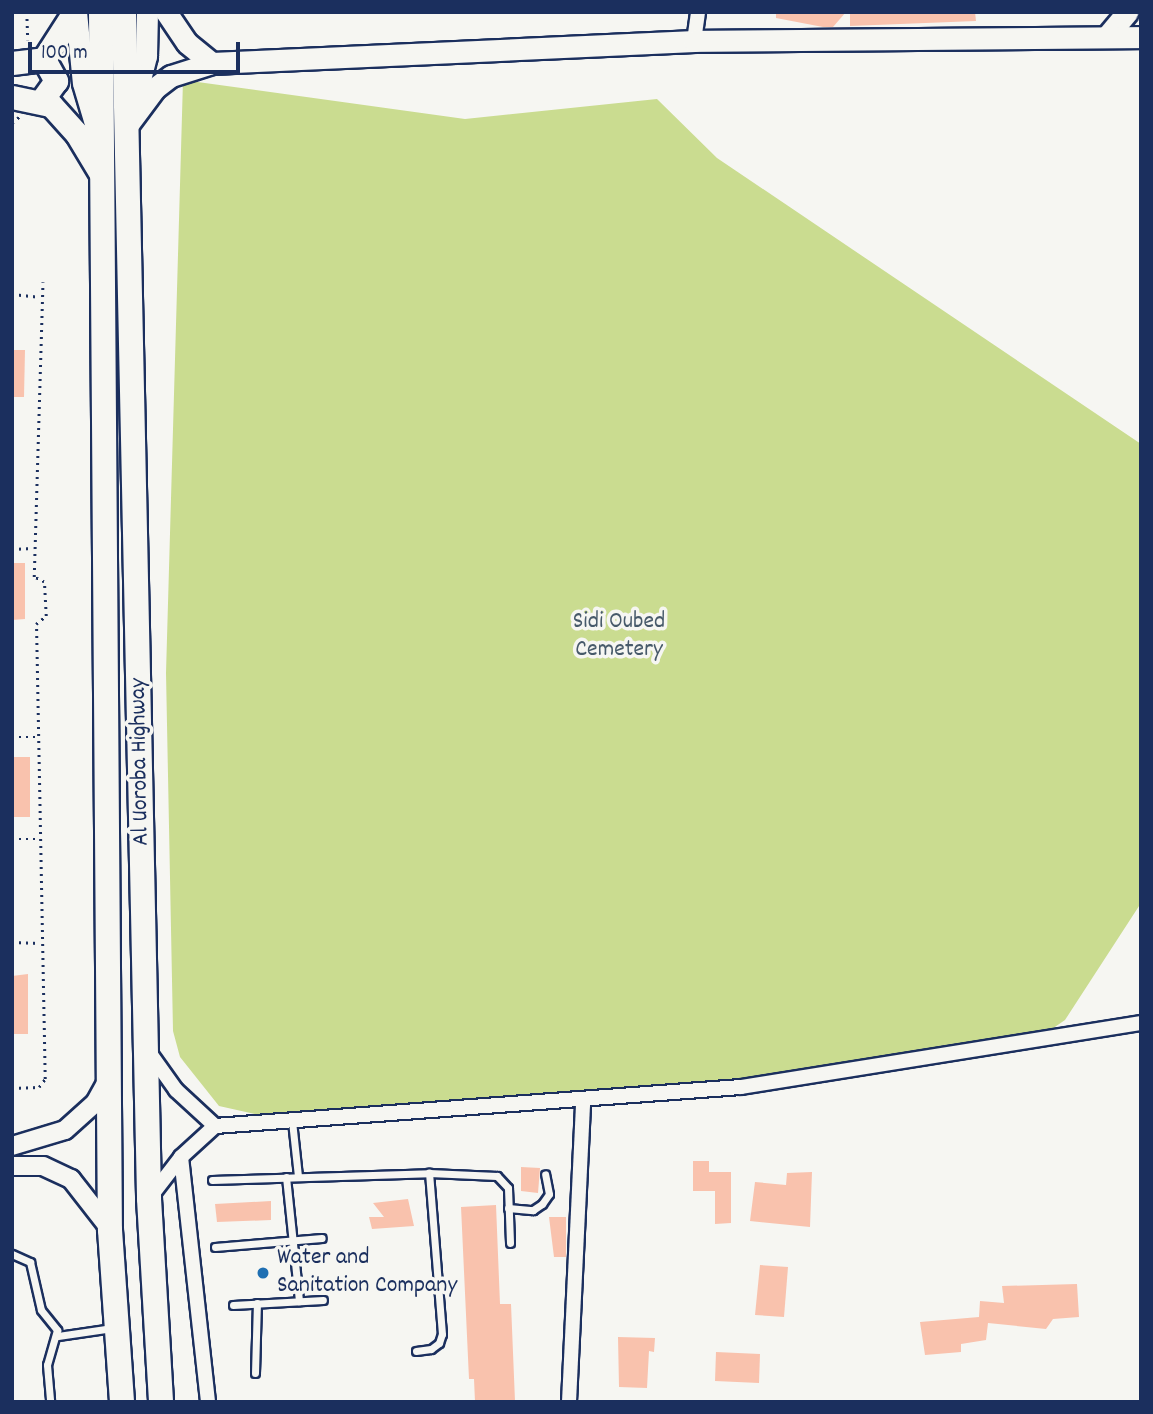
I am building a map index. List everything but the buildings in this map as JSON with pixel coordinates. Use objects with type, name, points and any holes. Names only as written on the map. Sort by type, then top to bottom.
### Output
[{"type":"highway","name":"Al Uoroba Highway","points":[[100,12],[110,1230],[122,1402]]},
{"type":"highway","name":"Al Uoroba Highway","points":[[124,12],[129,123],[149,1199],[162,1402]]},
{"type":"main road","points":[[44,60],[75,12]]},
{"type":"main road","name":"Al Uoroba Highway","points":[[75,12],[83,83],[101,144]]},
{"type":"main road","name":"Al Uoroba Highway","points":[[129,123],[143,77],[147,12]]},
{"type":"main road","points":[[166,12],[187,43],[212,63]]},
{"type":"main road","points":[[1108,35],[1127,12]]},
{"type":"main road","points":[[129,123],[155,88],[170,76],[212,63],[694,41],[1108,35],[1141,37]]},
{"type":"main road","points":[[12,63],[44,60]]},
{"type":"main road","points":[[17,106],[43,100],[56,80],[44,60]]},
{"type":"main road","points":[[43,100],[77,134],[101,174]]},
{"type":"street","points":[[694,41],[698,12]]},
{"type":"street","points":[[149,1199],[181,1157],[215,1126],[583,1101],[793,1080],[1141,1023]]},
{"type":"street","points":[[146,1046],[176,1090],[215,1126]]},
{"type":"street","points":[[12,1146],[41,1140],[65,1130],[86,1113],[108,1080]]},
{"type":"street","points":[[569,1402],[583,1101]]},
{"type":"street","points":[[41,1140],[43,1166]]},
{"type":"street","points":[[181,1157],[208,1402]]},
{"type":"street","points":[[12,1166],[43,1166],[79,1186],[110,1230]]},
{"type":"lane","points":[[292,1120],[298,1176]]},
{"type":"lane","points":[[416,1351],[439,1343],[442,1334],[429,1173]]},
{"type":"lane","points":[[212,1180],[429,1173],[497,1176],[508,1188],[510,1243]]},
{"type":"lane","points":[[508,1208],[533,1210],[542,1204],[549,1194],[545,1174]]},
{"type":"lane","points":[[286,1177],[299,1301]]},
{"type":"lane","points":[[215,1247],[322,1238]]},
{"type":"lane","points":[[12,1254],[30,1262],[38,1302],[58,1336]]},
{"type":"lane","points":[[233,1304],[323,1300]]},
{"type":"lane","points":[[255,1373],[257,1303]]},
{"type":"lane","points":[[58,1336],[115,1328]]},
{"type":"lane","points":[[50,1402],[47,1365],[58,1336]]},
{"type":"path","points":[[27,12],[28,40]]},
{"type":"path","points":[[12,123],[17,106]]},
{"type":"path","points":[[12,1088],[39,1087],[45,1082],[36,624],[46,616],[44,582],[34,577],[39,297],[43,282]]},
{"type":"path","points":[[12,294],[39,297]]},
{"type":"path","points":[[12,549],[35,548]]},
{"type":"path","points":[[12,737],[38,737]]},
{"type":"path","points":[[12,839],[39,839]]},
{"type":"path","points":[[12,942],[41,943]]},
{"type":"green space","name":"Sidi Oubed Cemetery","points":[[183,80],[465,119],[657,99],[717,158],[1141,444],[1141,903],[1065,1020],[1049,1031],[767,1076],[269,1117],[219,1106],[180,1057],[173,1031],[166,673]]},
{"type":"place","name":"Water and Sanitation Company","points":[[263,1273]]}]
